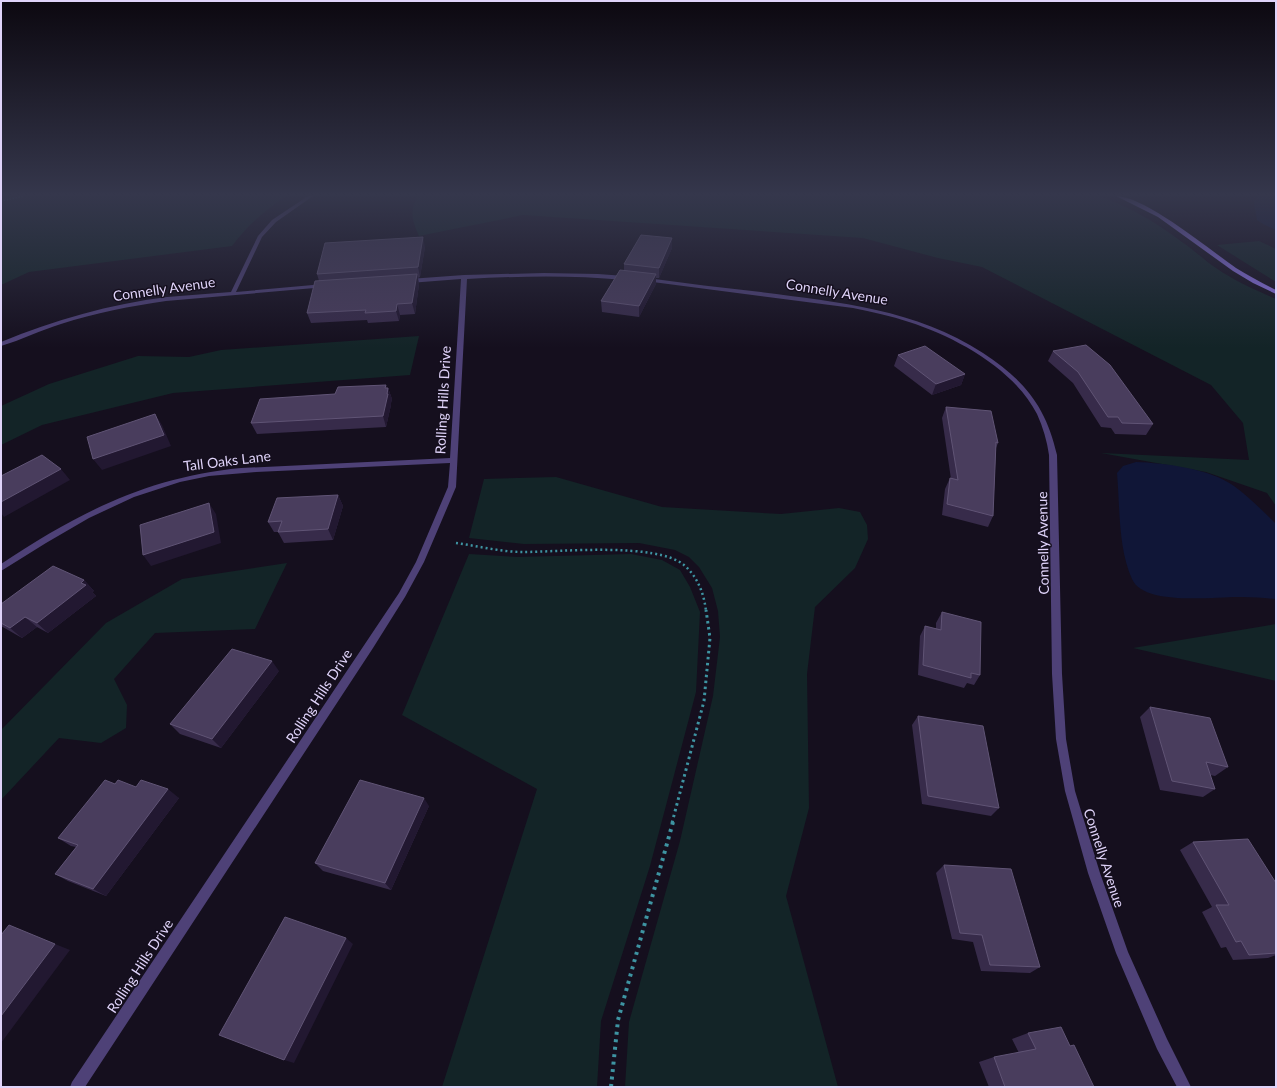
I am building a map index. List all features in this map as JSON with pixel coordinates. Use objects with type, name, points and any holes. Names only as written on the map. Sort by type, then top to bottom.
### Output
[{"type":"street","points":[[233,293],[255,247]]},
{"type":"street","points":[[1204,247],[1240,274],[1276,292]]},
{"type":"street","name":"Connelly Avenue","points":[[400,281],[559,274],[603,275],[851,305],[908,319],[952,336],[979,352],[1008,375],[1033,402],[1044,421],[1050,438],[1053,455],[1060,739],[1070,791],[1094,873],[1122,953],[1162,1044],[1184,1087]]},
{"type":"street","name":"Rolling Hills Drive","points":[[77,1087],[402,595],[431,539],[452,487],[464,277]]},
{"type":"street","name":"Connelly Avenue","points":[[1,344],[51,325],[119,306],[166,299],[328,286]]},
{"type":"street","name":"Tall Oaks Lane","points":[[1,568],[50,536],[80,519],[133,495],[180,480],[202,475],[256,469],[454,460]]},
{"type":"path","points":[[456,543],[520,552],[635,550],[666,556],[684,565],[698,581],[705,600],[710,638],[704,702],[670,833],[618,1020],[611,1087]]},
{"type":"shaded area","points":[[1,247],[226,247],[29,272],[1,285]]},
{"type":"shaded area","points":[[896,247],[1189,247],[1223,273],[1276,299],[1276,506],[1267,493],[1206,472],[1101,453],[1249,460],[1243,423],[1211,385],[982,267],[938,258]]},
{"type":"shaded area","points":[[1220,247],[1271,247],[1276,249],[1276,282]]},
{"type":"shaded area","points":[[419,336],[410,375],[173,393],[42,425],[1,445],[1,406],[49,384],[138,356],[189,357],[221,350]]},
{"type":"shaded area","points":[[556,477],[662,507],[781,514],[839,508],[860,512],[867,525],[868,539],[855,568],[815,607],[807,674],[809,808],[786,896],[838,1087],[625,1087],[629,1022],[680,841],[713,696],[720,637],[718,611],[712,588],[699,567],[689,557],[675,550],[639,543],[524,544],[469,538],[484,479]]},
{"type":"shaded area","points":[[469,554],[518,557],[631,554],[662,560],[680,570],[690,587],[700,612],[696,692],[650,866],[601,1021],[597,1087],[442,1087],[537,789],[402,715]]},
{"type":"shaded area","points":[[287,563],[255,629],[155,633],[114,679],[127,705],[126,728],[101,743],[59,738],[1,800],[1,730],[106,623],[182,579]]},
{"type":"shaded area","points":[[1276,624],[1276,681],[1133,648]]},
{"type":"water","points":[[1136,462],[1187,468],[1213,475],[1234,486],[1266,514],[1276,524],[1276,599],[1255,597],[1165,597],[1139,588],[1132,579],[1124,554],[1120,527],[1117,473],[1123,466]]},
{"type":"building","points":[[324,247],[421,247],[418,267],[317,274]]},
{"type":"building","points":[[634,247],[668,247],[659,268],[624,264]]},
{"type":"building","points":[[620,270],[656,274],[639,306],[601,301]]},
{"type":"building","points":[[417,274],[412,303],[397,304],[396,311],[365,313],[366,310],[307,313],[315,281]]},
{"type":"building","points":[[1086,345],[1110,365],[1153,424],[1122,423],[1118,417],[1108,417],[1078,372],[1053,351]]},
{"type":"building","points":[[925,346],[965,374],[936,384],[898,355]]},
{"type":"building","points":[[386,385],[385,388],[388,388],[388,394],[383,416],[251,423],[260,399],[335,394],[338,387]]},
{"type":"building","points":[[946,407],[991,411],[998,443],[996,442],[993,516],[947,504],[950,478],[958,480]]},
{"type":"building","points":[[155,414],[164,435],[93,459],[87,437]]},
{"type":"building","points":[[42,455],[61,469],[1,502],[1,476]]},
{"type":"building","points":[[338,495],[328,529],[278,532],[282,521],[268,522],[277,498]]},
{"type":"building","points":[[209,503],[214,532],[143,555],[140,525]]},
{"type":"building","points":[[53,566],[84,580],[81,583],[86,585],[37,623],[25,617],[10,628],[1,623],[1,604]]},
{"type":"building","points":[[942,612],[981,622],[980,675],[971,673],[971,678],[923,665],[925,626],[941,630]]},
{"type":"building","points":[[232,649],[272,661],[212,739],[170,724]]},
{"type":"building","points":[[1150,707],[1210,718],[1228,767],[1206,762],[1215,789],[1172,781]]},
{"type":"building","points":[[918,716],[983,726],[999,808],[928,796]]},
{"type":"building","points":[[105,780],[115,784],[118,780],[136,787],[141,780],[168,789],[93,889],[55,874],[78,845],[58,838]]},
{"type":"building","points":[[360,780],[424,798],[385,883],[315,863]]},
{"type":"building","points":[[1248,839],[1276,883],[1276,953],[1249,955],[1241,941],[1236,942],[1216,905],[1229,905],[1193,842]]},
{"type":"building","points":[[944,865],[1011,869],[1040,967],[990,965],[982,935],[960,933]]},
{"type":"building","points":[[285,917],[346,938],[284,1060],[219,1035]]},
{"type":"building","points":[[9,925],[55,944],[1,1016],[1,935]]},
{"type":"building","points":[[1061,1027],[1070,1046],[1074,1045],[1094,1087],[1005,1087],[994,1057],[1036,1049],[1028,1033]]}]
